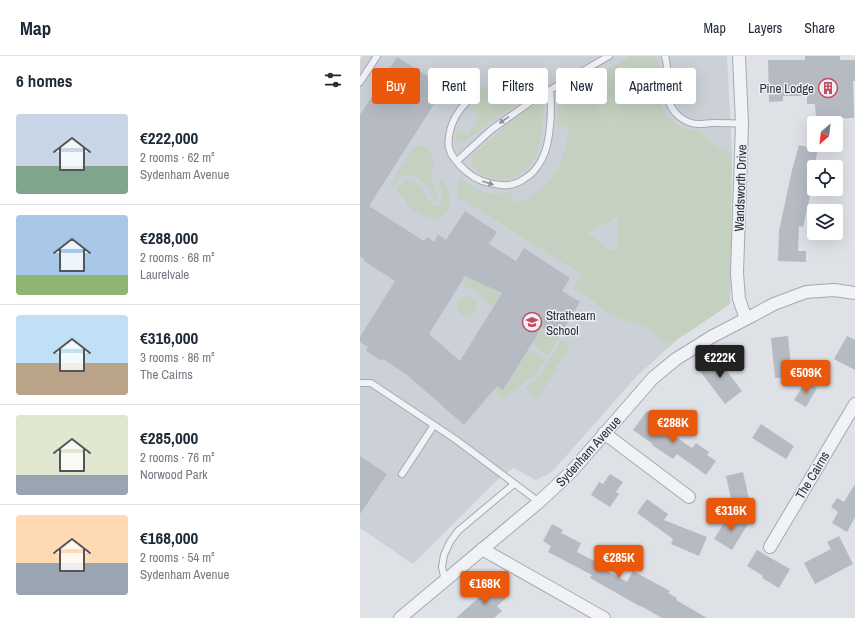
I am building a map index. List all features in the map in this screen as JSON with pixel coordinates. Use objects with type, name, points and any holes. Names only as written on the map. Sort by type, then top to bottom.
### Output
[{"type":"street","name":"Wandsworth Drive","points":[[739,56],[742,124],[737,273],[739,299],[746,319]]},
{"type":"street","name":"Sydenham Avenue","points":[[400,618],[539,502],[570,472],[653,378],[676,359],[713,336],[774,304],[806,292],[834,290],[855,293]]},
{"type":"street","name":"The Cairns","points":[[770,547],[855,404]]},
{"type":"street","points":[[604,433],[689,497]]},
{"type":"street","points":[[482,549],[604,618]]},
{"type":"lane","points":[[360,82],[377,56]]},
{"type":"lane","points":[[457,161],[491,130],[536,98],[609,56]]},
{"type":"lane","points":[[665,56],[669,102],[677,115],[683,120],[700,124],[742,124]]},
{"type":"lane","points":[[465,104],[455,118],[450,135],[449,149],[462,167],[471,175],[494,185],[508,186],[519,183],[535,169],[542,160],[546,150],[549,134],[551,106],[550,90]]},
{"type":"lane","points":[[360,383],[371,383],[477,455],[539,502]]},
{"type":"lane","points":[[402,474],[434,425]]},
{"type":"lane","points":[[445,581],[442,567],[444,555],[450,542],[458,531],[514,484]]},
{"type":"shaded area","name":"Strathearn School","points":[[363,56],[727,56],[732,153],[730,304],[678,339],[637,376],[552,472],[536,480],[513,468],[496,481],[413,564],[360,528],[360,60]]},
{"type":"green space","points":[[631,56],[656,57],[660,68],[615,68],[615,104],[662,104],[662,107],[672,121],[682,128],[701,132],[714,146],[732,153],[730,304],[672,343],[666,343],[649,328],[643,325],[610,315],[594,301],[573,288],[581,274],[465,201],[460,201],[457,192],[457,183],[461,178],[473,187],[484,192],[511,192],[515,203],[529,197],[543,187],[550,180],[560,165],[566,147],[569,127],[556,126],[559,104],[607,104],[607,69]],"holes":[[[619,216],[618,246],[613,251],[610,251],[588,233]]]},
{"type":"green space","points":[[488,87],[488,104],[517,104],[495,118],[467,140],[461,142],[456,136],[457,130],[468,135],[479,117],[471,108],[473,104],[480,104],[480,88]]},
{"type":"green space","points":[[536,104],[545,104],[541,141],[534,159],[528,167],[519,174],[507,179],[501,180],[480,174],[472,165],[472,157],[511,121]]},
{"type":"green space","points":[[420,145],[428,150],[434,161],[432,175],[438,199],[436,202],[427,186],[414,176],[402,176],[394,185],[391,183],[409,154],[415,147]]},
{"type":"green space","points":[[406,180],[416,182],[431,203],[435,206],[442,202],[443,199],[440,184],[441,180],[444,180],[450,203],[446,213],[437,220],[426,217],[409,208],[397,189]]},
{"type":"green space","points":[[467,277],[492,288],[501,294],[493,306],[485,302],[477,291],[463,286]]},
{"type":"green space","points":[[467,296],[474,299],[477,306],[474,313],[467,316],[460,313],[457,306],[460,299]]},
{"type":"green space","points":[[542,327],[559,337],[548,355],[531,344]]},
{"type":"green space","points":[[562,340],[570,344],[537,402],[532,394],[525,388],[539,377]]},
{"type":"green space","points":[[528,350],[545,360],[536,374],[504,398],[498,395],[494,389],[486,383],[488,381],[503,390]]},
{"type":"building","name":"Pine Lodge","points":[[805,56],[840,56],[840,60],[855,60],[855,81],[853,81],[854,118],[843,118],[843,116],[816,116],[815,104],[807,104],[807,96],[783,96],[783,101],[769,102],[768,60],[805,60]]},
{"type":"building","points":[[397,57],[415,68],[390,68]]},
{"type":"building","points":[[420,71],[428,76],[428,104],[434,104],[369,206],[424,241],[427,237],[434,242],[438,234],[446,240],[465,211],[497,232],[489,244],[516,261],[524,248],[570,278],[562,291],[580,302],[559,337],[542,327],[503,390],[497,386],[464,425],[406,374],[383,359],[382,361],[366,351],[368,347],[360,342],[360,337],[395,281],[364,261],[365,260],[360,256],[360,115],[372,96],[372,104],[420,104]],"holes":[[[465,276],[502,293],[460,361],[429,334]]]},
{"type":"building","points":[[799,145],[807,147],[807,152],[818,152],[816,160],[807,160],[807,196],[810,196],[807,204],[803,227],[799,226],[798,251],[806,251],[806,262],[778,261],[779,231]]},
{"type":"building","points":[[788,336],[792,377],[775,378],[771,338]]},
{"type":"building","points":[[847,336],[855,340],[855,370],[834,359]]},
{"type":"building","points":[[714,354],[742,391],[725,404],[697,367]]},
{"type":"building","points":[[806,381],[817,388],[806,407],[794,400]]},
{"type":"building","points":[[647,411],[663,422],[660,426],[692,448],[696,443],[709,452],[707,455],[716,461],[706,475],[677,454],[673,459],[633,430]]},
{"type":"building","points":[[761,424],[794,446],[786,459],[752,438]]},
{"type":"building","points":[[360,456],[387,474],[360,514]]},
{"type":"building","points":[[743,472],[749,499],[732,503],[726,476]]},
{"type":"building","points":[[610,474],[623,482],[616,492],[619,494],[610,507],[591,495],[599,482],[603,484]]},
{"type":"building","points":[[855,484],[855,517],[847,532],[832,523],[838,512],[831,507],[837,498],[844,502]]},
{"type":"building","points":[[647,499],[668,514],[664,520],[707,537],[699,556],[671,544],[673,539],[637,513]]},
{"type":"building","points":[[730,513],[748,524],[732,550],[714,539]]},
{"type":"building","points":[[552,524],[563,530],[561,533],[581,543],[577,552],[598,563],[604,553],[614,558],[607,571],[627,582],[633,571],[670,591],[668,593],[677,598],[676,600],[707,618],[662,618],[590,578],[592,575],[548,552],[551,546],[543,541]]},
{"type":"building","points":[[839,536],[853,564],[815,584],[804,563],[831,549],[827,542]]},
{"type":"building","points":[[757,550],[790,569],[779,588],[762,578],[763,576],[747,566]]},
{"type":"building","points":[[494,584],[506,598],[497,606],[502,611],[494,618],[456,618]]},
{"type":"place","name":"Pine Lodge","points":[[828,88]]},
{"type":"place","name":"Strathearn School","points":[[532,322]]}]
